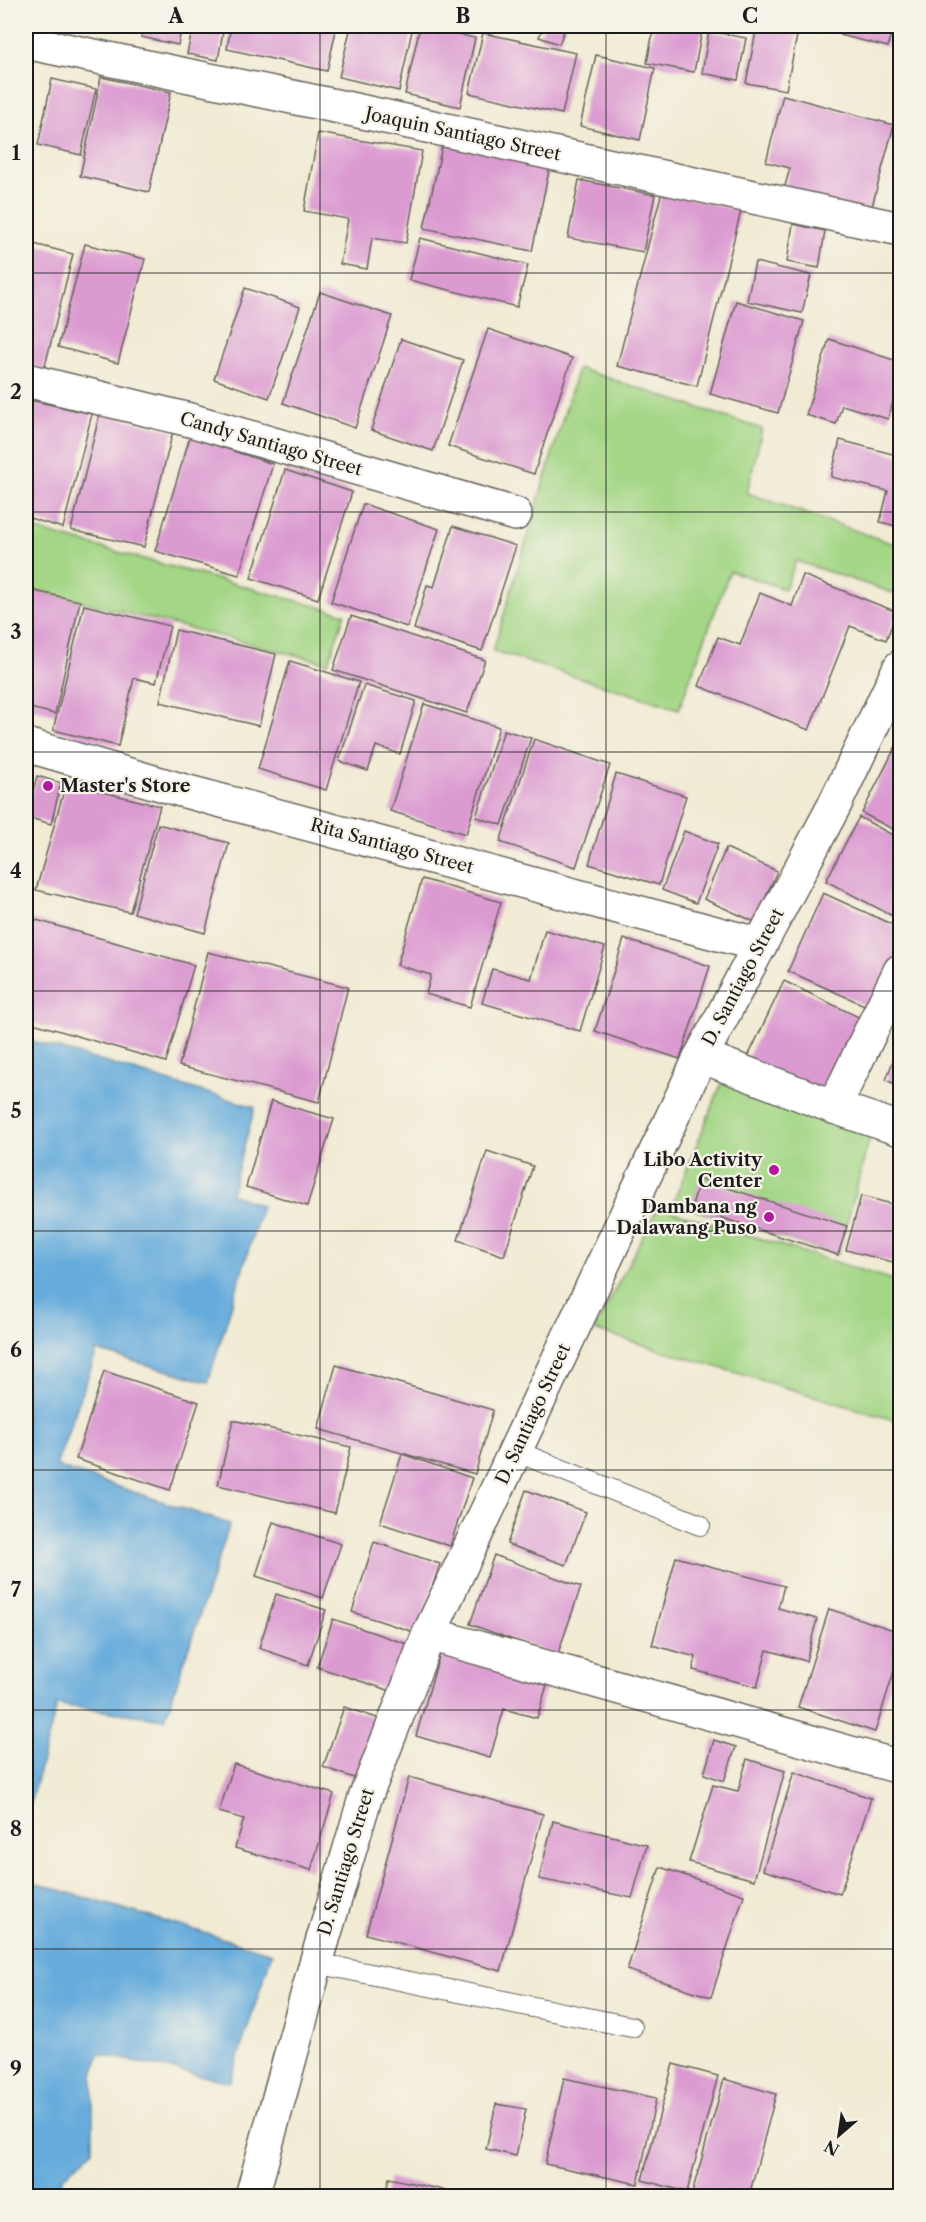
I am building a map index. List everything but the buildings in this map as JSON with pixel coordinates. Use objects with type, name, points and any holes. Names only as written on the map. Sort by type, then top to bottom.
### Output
[{"type":"street","name":"Joaquin Santiago Street","points":[[26,42],[345,108],[900,229]]},
{"type":"street","name":"Candy Santiago Street","points":[[26,380],[190,420],[515,514]]},
{"type":"street","name":"D. Santiago Street","points":[[252,2196],[364,1798],[429,1634],[701,1056],[834,806],[900,667]]},
{"type":"street","name":"Rita Santiago Street","points":[[26,745],[205,796],[760,945]]},
{"type":"street","points":[[834,1107],[900,971]]},
{"type":"street","points":[[701,1056],[834,1107],[900,1129]]},
{"type":"street","points":[[429,1634],[900,1767]]},
{"type":"lane","points":[[515,1451],[700,1525]]},
{"type":"lane","points":[[316,1963],[632,2027]]},
{"type":"green space","points":[[578,368],[762,429],[747,493],[900,546],[900,572],[893,593],[796,561],[785,589],[730,571],[679,709],[493,651]]},
{"type":"green space","points":[[26,527],[345,614],[328,663],[26,588]]},
{"type":"green space","name":"Libo Activity Center","points":[[722,1082],[870,1137],[838,1255],[673,1203]]},
{"type":"green space","points":[[658,1207],[900,1282],[900,1422],[594,1330]]},
{"type":"water","points":[[26,1039],[255,1107],[231,1194],[262,1206],[208,1382],[97,1351],[56,1466],[230,1524],[165,1719],[57,1705],[26,1819]]},
{"type":"water","points":[[26,1880],[272,1953],[230,2082],[99,2054],[93,2076],[93,2151],[63,2177],[54,2196],[26,2196]]},
{"type":"place","name":"Master's Store","points":[[48,786]]},
{"type":"place","name":"Libo Activity Center","points":[[774,1170]]},
{"type":"place","name":"Dambana ng Dalawang Puso","points":[[769,1217]]}]
